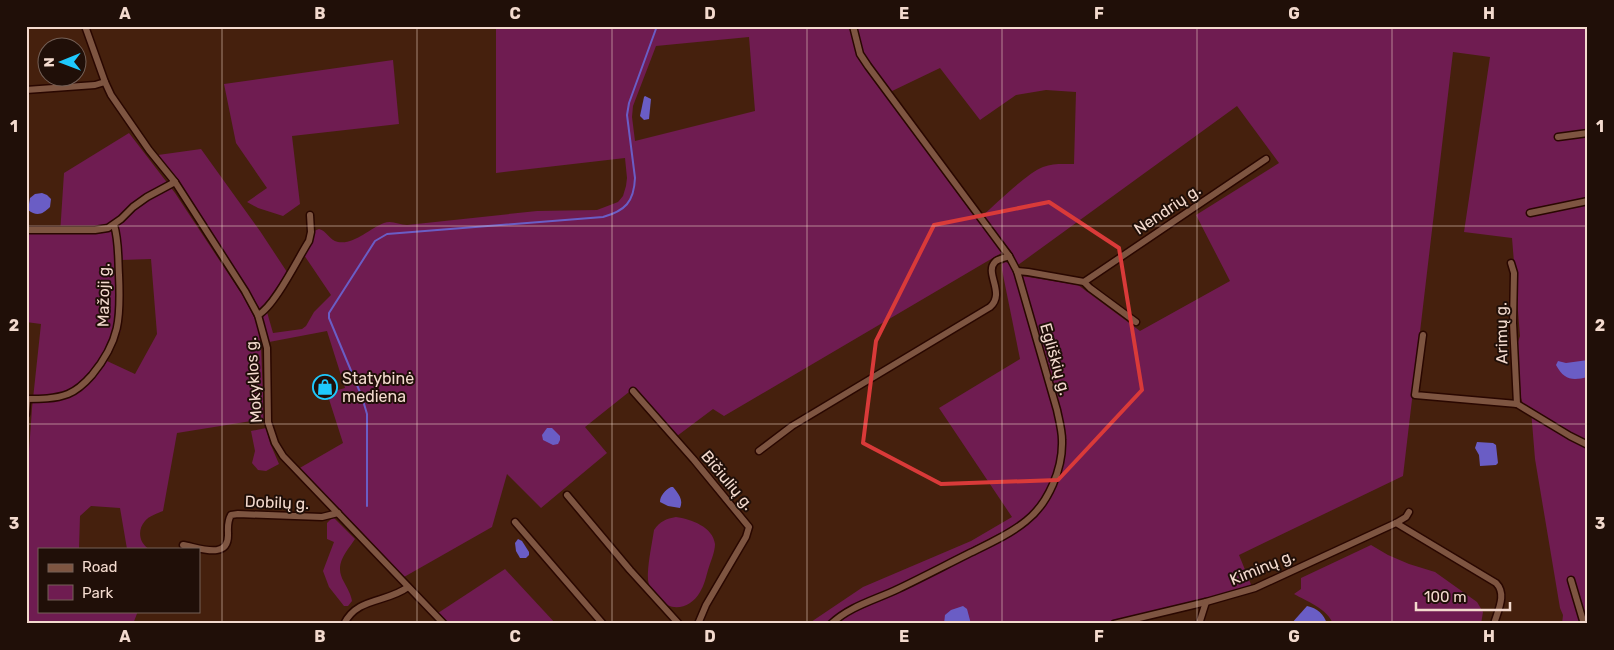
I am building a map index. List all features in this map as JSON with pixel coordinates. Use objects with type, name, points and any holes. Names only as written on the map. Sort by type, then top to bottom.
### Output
[{"type":"street","name":"Mokyklos g.","points":[[85,26],[105,82],[120,109],[175,182],[245,291],[258,315],[267,348],[268,422],[276,444],[292,467],[444,624]]},
{"type":"street","name":"Egliškių g.","points":[[831,624],[850,609],[898,589],[993,541],[1027,521],[1050,490],[1056,477],[1062,448],[1061,428],[1017,272],[1010,256],[868,66],[860,54],[853,26]]},
{"type":"street","points":[[26,90],[95,85],[105,82]]},
{"type":"street","points":[[1558,136],[1588,133]]},
{"type":"street","name":"Nendrių g.","points":[[1084,282],[1266,159]]},
{"type":"street","points":[[26,230],[102,230],[114,225],[140,202],[175,182]]},
{"type":"street","points":[[1530,213],[1588,201]]},
{"type":"street","points":[[258,315],[265,310],[281,288],[309,240],[311,232],[310,215]]},
{"type":"street","name":"Mažoji g.","points":[[27,399],[58,397],[75,391],[83,385],[107,356],[116,336],[119,308],[117,238],[114,225]]},
{"type":"street","points":[[759,451],[792,426],[990,307],[995,303],[996,298],[992,271],[993,265],[996,261],[1010,256]]},
{"type":"street","name":"Arimų g.","points":[[1511,263],[1514,278],[1512,323],[1517,404]]},
{"type":"street","points":[[1017,272],[1028,272],[1084,282],[1136,322]]},
{"type":"street","points":[[1423,334],[1415,395],[1517,404],[1570,436],[1588,444]]},
{"type":"street","name":"Bičiulių g.","points":[[633,391],[700,467],[748,527],[746,537],[706,604],[698,624]]},
{"type":"street","points":[[26,414],[27,399]]},
{"type":"street","points":[[566,495],[679,624]]},
{"type":"street","name":"Kiminų g.","points":[[1114,624],[1255,588],[1396,523],[1406,517],[1409,512]]},
{"type":"street","name":"Dobilų g.","points":[[200,548],[215,551],[221,550],[226,546],[228,542],[228,520],[231,515],[322,517],[338,513]]},
{"type":"street","points":[[515,522],[603,624]]},
{"type":"street","points":[[1396,523],[1496,582],[1501,588],[1502,594],[1494,624]]},
{"type":"street","name":"Dobilų g.","points":[[184,545],[200,548]]},
{"type":"street","points":[[1572,580],[1584,624]]},
{"type":"street","points":[[344,624],[349,615],[362,605],[400,593],[408,587]]},
{"type":"street","points":[[1200,624],[1206,602]]},
{"type":"highlighted area","points":[[1049,202],[1119,248],[1142,390],[1058,480],[941,484],[863,443],[876,341],[934,225]]},
{"type":"green space","points":[[496,26],[850,26],[855,49],[867,70],[977,220],[1003,252],[724,416],[713,409],[677,436],[634,388],[585,427],[607,453],[541,508],[507,474],[492,527],[404,577],[298,469],[343,443],[327,393],[345,388],[327,331],[269,342],[260,309],[181,185],[158,155],[201,149],[287,272],[265,305],[273,333],[302,329],[306,326],[314,312],[331,295],[304,255],[311,244],[314,231],[319,229],[335,241],[344,242],[356,239],[387,222],[407,225],[537,211],[597,210],[618,202],[623,196],[627,178],[625,158],[496,173]],"holes":[[[749,37],[755,111],[635,141],[632,117],[633,106],[656,46]]]},
{"type":"green space","points":[[856,26],[1588,26],[1588,624],[1562,624],[1563,615],[1560,608],[1535,459],[1531,410],[1523,404],[1521,398],[1517,345],[1520,336],[1512,238],[1464,232],[1490,57],[1453,52],[1403,476],[1239,555],[1252,587],[1101,624],[836,624],[844,617],[905,589],[1027,525],[1036,517],[1051,495],[1065,445],[1022,276],[1078,285],[1140,331],[1230,281],[1196,215],[1279,163],[1237,106],[1018,265],[1011,251],[982,216],[1036,170],[1051,165],[1074,164],[1076,92],[1046,90],[1016,95],[980,120],[940,68],[890,92],[862,51]]},
{"type":"green space","points":[[393,60],[399,124],[292,136],[300,204],[283,216],[258,208],[247,202],[267,188],[236,143],[224,84]]},
{"type":"green space","points":[[129,133],[175,193],[243,296],[257,323],[261,346],[264,419],[177,433],[163,511],[147,519],[141,528],[141,540],[148,548],[127,548],[120,508],[91,506],[80,516],[79,548],[38,548],[38,612],[138,612],[133,624],[26,624],[26,495],[32,408],[41,324],[26,322],[26,234],[60,234],[64,173]],"holes":[[[151,259],[157,334],[135,374],[107,361],[121,330],[121,260]]]},
{"type":"green space","points":[[1005,262],[1009,263],[1013,270],[1056,416],[1059,440],[1057,463],[1046,492],[1026,518],[1016,525],[856,604],[828,624],[808,624],[863,587],[971,541],[1012,517],[939,408],[1020,359],[1002,270],[1002,264]]},
{"type":"green space","points":[[266,428],[279,464],[266,471],[258,470],[252,463],[255,451],[251,431]]},
{"type":"green space","points":[[333,517],[355,539],[344,554],[340,564],[341,576],[352,601],[348,606],[344,606],[329,587],[323,571],[334,542],[327,539],[327,523]]},
{"type":"green space","points":[[676,517],[694,522],[706,529],[715,544],[703,587],[692,602],[681,607],[670,606],[664,603],[652,591],[648,580],[654,530],[664,521]]},
{"type":"green space","points":[[1371,545],[1409,564],[1435,572],[1477,602],[1483,612],[1481,624],[1333,624],[1322,610],[1294,594],[1301,589],[1301,578]]},
{"type":"green space","points":[[505,569],[556,624],[448,624],[438,613]]},
{"type":"shaded area","points":[[645,96],[651,99],[649,119],[644,120],[640,116]]},
{"type":"shaded area","points":[[42,193],[51,199],[50,207],[40,214],[28,210],[30,198],[35,194]]},
{"type":"shaded area","points":[[1588,360],[1588,377],[1582,378],[1573,379],[1565,376],[1556,365],[1558,361],[1566,363]]},
{"type":"shaded area","points":[[547,428],[552,428],[560,436],[558,444],[553,445],[543,440],[542,435]]},
{"type":"shaded area","points":[[1477,442],[1493,443],[1496,445],[1498,463],[1496,465],[1480,466],[1479,455],[1475,448]]},
{"type":"shaded area","points":[[671,487],[680,497],[680,508],[668,506],[660,502],[663,493]]},
{"type":"shaded area","points":[[518,539],[522,541],[529,552],[526,558],[520,558],[516,551],[515,543]]},
{"type":"shaded area","points":[[963,606],[967,609],[971,624],[944,624],[945,615],[951,610]]},
{"type":"shaded area","points":[[1307,606],[1320,612],[1327,624],[1291,624]]},
{"type":"waterway","points":[[367,506],[367,414],[362,397],[329,318],[329,313],[375,241],[387,234],[603,217],[623,208],[633,193],[635,178],[627,115],[629,103],[657,26]]},
{"type":"place","name":"Statybinė mediena","points":[[325,387]]}]
